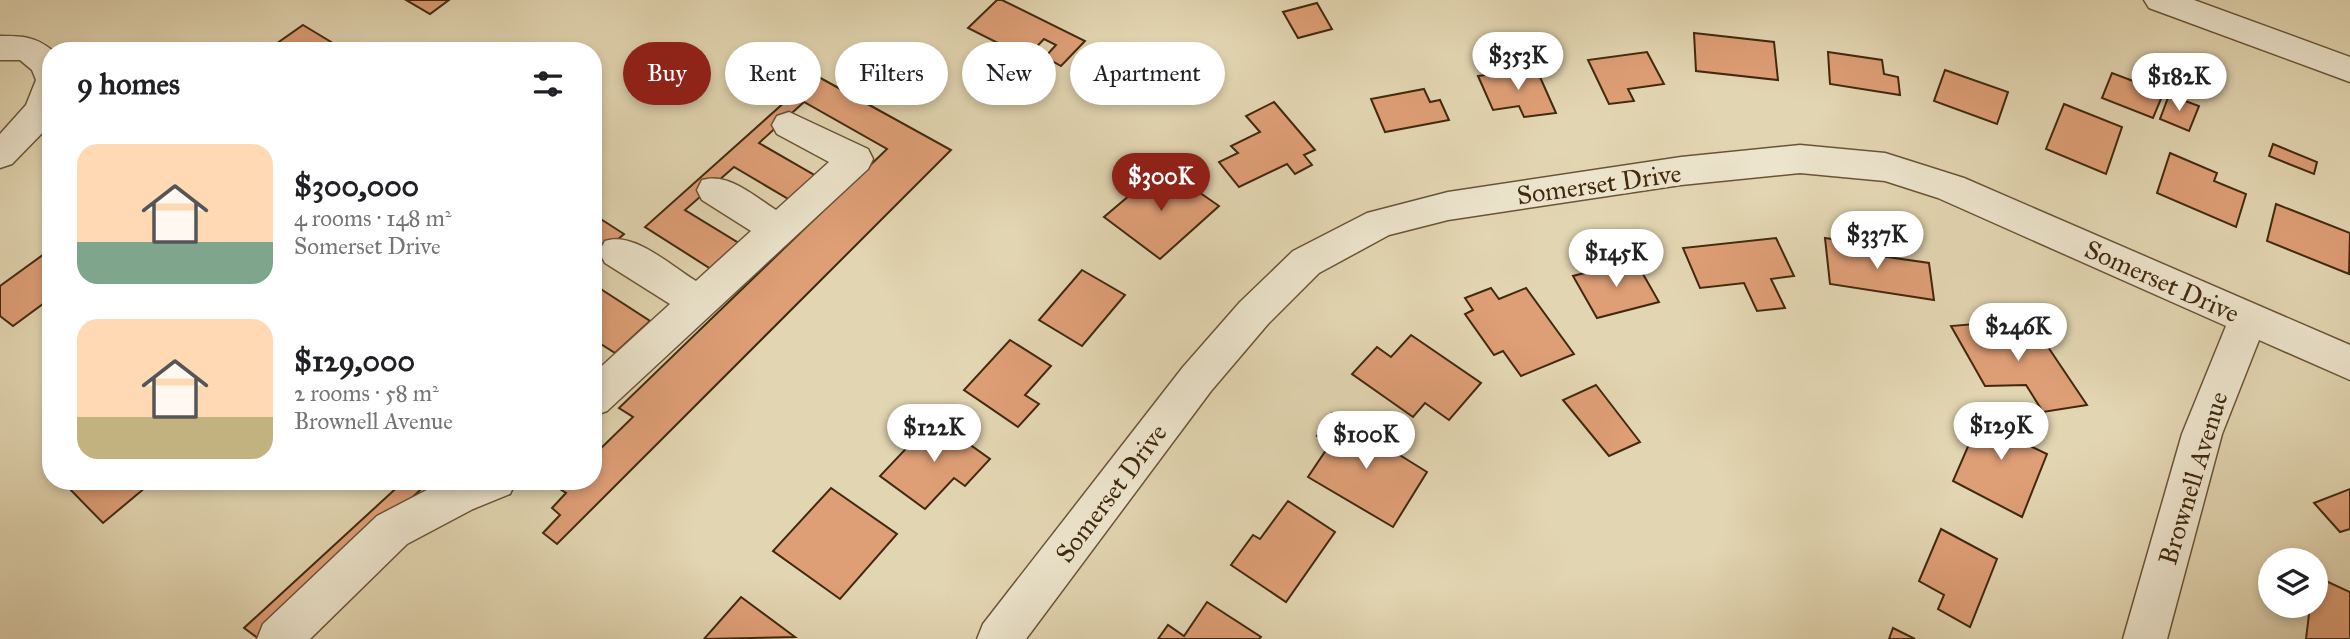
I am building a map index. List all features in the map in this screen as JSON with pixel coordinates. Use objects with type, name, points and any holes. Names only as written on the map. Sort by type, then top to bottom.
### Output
[{"type":"street","points":[[2160,0],[2350,71]]},
{"type":"street","points":[[0,48],[28,48],[42,60]]},
{"type":"street","points":[[0,154],[30,128],[42,110]]},
{"type":"street","points":[[602,391],[855,159],[789,125]]},
{"type":"street","name":"Somerset Drive","points":[[999,639],[1197,379],[1254,313],[1306,262],[1380,223],[1448,206],[1681,171],[1800,159],[1885,167],[1951,188],[2350,363]]},
{"type":"street","points":[[715,190],[777,229]]},
{"type":"street","points":[[618,252],[698,302]]},
{"type":"street","name":"Brownell Avenue","points":[[2146,639],[2202,434],[2248,318]]},
{"type":"street","points":[[279,639],[391,530],[471,490]]},
{"type":"building","points":[[406,0],[449,0],[430,14]]},
{"type":"building","points":[[997,0],[1002,0],[1085,41],[1070,42],[1070,57],[1061,66],[1056,63],[1056,42],[1044,39],[1041,42],[996,42],[968,28]]},
{"type":"building","points":[[1317,3],[1332,29],[1298,38],[1283,12]]},
{"type":"building","points":[[303,25],[331,42],[279,42]]},
{"type":"building","points":[[1694,33],[1774,42],[1778,80],[1696,71]]},
{"type":"building","points":[[1647,52],[1664,84],[1628,89],[1634,101],[1609,104],[1588,60]]},
{"type":"building","points":[[1828,52],[1882,60],[1884,74],[1898,77],[1900,95],[1830,84]]},
{"type":"building","points":[[1536,68],[1556,113],[1524,117],[1519,106],[1493,110],[1478,76]]},
{"type":"building","points":[[1945,70],[2008,92],[1997,124],[1934,101]]},
{"type":"building","points":[[2138,70],[2168,82],[2153,118],[2102,98],[2112,73],[2133,81]]},
{"type":"building","points":[[821,78],[835,86],[835,105],[869,105],[951,150],[557,544],[543,533],[560,515],[552,508],[566,493],[562,490],[602,490],[602,447],[633,417],[619,408],[887,149],[809,105],[821,105]]},
{"type":"building","points":[[1424,89],[1430,102],[1440,100],[1449,120],[1385,132],[1371,99]]},
{"type":"building","points":[[2169,95],[2199,106],[2189,131],[2160,119]]},
{"type":"building","points":[[1274,102],[1315,150],[1304,155],[1312,165],[1295,174],[1287,164],[1239,187],[1219,162],[1238,153],[1231,146],[1260,132],[1246,116]]},
{"type":"building","points":[[2064,104],[2122,127],[2106,174],[2046,149]]},
{"type":"building","points":[[781,105],[801,105],[759,143],[816,176],[790,200],[734,167],[685,210],[742,245],[714,271],[645,227]]},
{"type":"building","points":[[2273,144],[2317,162],[2314,174],[2269,156]]},
{"type":"building","points":[[2170,153],[2217,173],[2214,181],[2246,194],[2236,227],[2157,193]]},
{"type":"building","points":[[1163,167],[1219,206],[1160,259],[1104,217]]},
{"type":"building","points":[[2276,204],[2350,233],[2349,274],[2267,241]]},
{"type":"building","points":[[602,220],[624,234],[602,253]]},
{"type":"building","points":[[1776,238],[1794,276],[1771,279],[1785,308],[1757,311],[1744,283],[1700,288],[1683,248]]},
{"type":"building","points":[[1825,238],[1873,245],[1874,255],[1929,263],[1934,300],[1830,284]]},
{"type":"building","points":[[42,256],[42,305],[13,326],[0,316],[0,286]]},
{"type":"building","points":[[1635,260],[1659,302],[1597,318],[1573,276]]},
{"type":"building","points":[[1082,270],[1125,295],[1082,346],[1039,320]]},
{"type":"building","points":[[1491,288],[1499,299],[1526,288],[1574,354],[1521,376],[1503,351],[1494,355],[1465,314],[1473,310],[1465,298]]},
{"type":"building","points":[[602,290],[650,321],[615,353],[602,345]]},
{"type":"building","points":[[2022,320],[2038,348],[2046,344],[2087,405],[2043,412],[2026,385],[1985,386],[1951,326]]},
{"type":"building","points":[[1411,335],[1481,383],[1449,420],[1425,403],[1413,417],[1352,374],[1377,347],[1391,357]]},
{"type":"building","points":[[1010,340],[1051,366],[1025,395],[1039,404],[1018,427],[964,390]]},
{"type":"building","points":[[1596,385],[1640,442],[1609,456],[1563,400]]},
{"type":"building","points":[[1986,405],[2033,429],[2026,444],[2047,454],[2022,517],[1953,481]]},
{"type":"building","points":[[1332,413],[1427,472],[1393,527],[1308,477],[1330,444],[1317,436]]},
{"type":"building","points":[[934,419],[990,459],[965,486],[954,478],[925,509],[880,476]]},
{"type":"building","points":[[831,488],[897,534],[840,599],[773,551]]},
{"type":"building","points":[[2350,489],[2350,529],[2340,532],[2314,503]]},
{"type":"building","points":[[71,490],[142,490],[103,523]]},
{"type":"building","points":[[394,490],[420,490],[259,639],[244,628]]},
{"type":"building","points":[[1288,501],[1335,532],[1286,602],[1231,565],[1253,535],[1260,539]]},
{"type":"building","points":[[1941,529],[1997,559],[1970,627],[1938,609],[1944,595],[1919,581]]},
{"type":"building","points":[[2328,582],[2350,592],[2350,639],[2306,639],[2309,618],[2328,618]]},
{"type":"building","points":[[741,597],[795,637],[704,639]]},
{"type":"building","points":[[1207,602],[1261,637],[1158,639],[1168,625],[1184,636]]},
{"type":"building","points":[[1893,628],[1915,639],[1889,639]]}]
